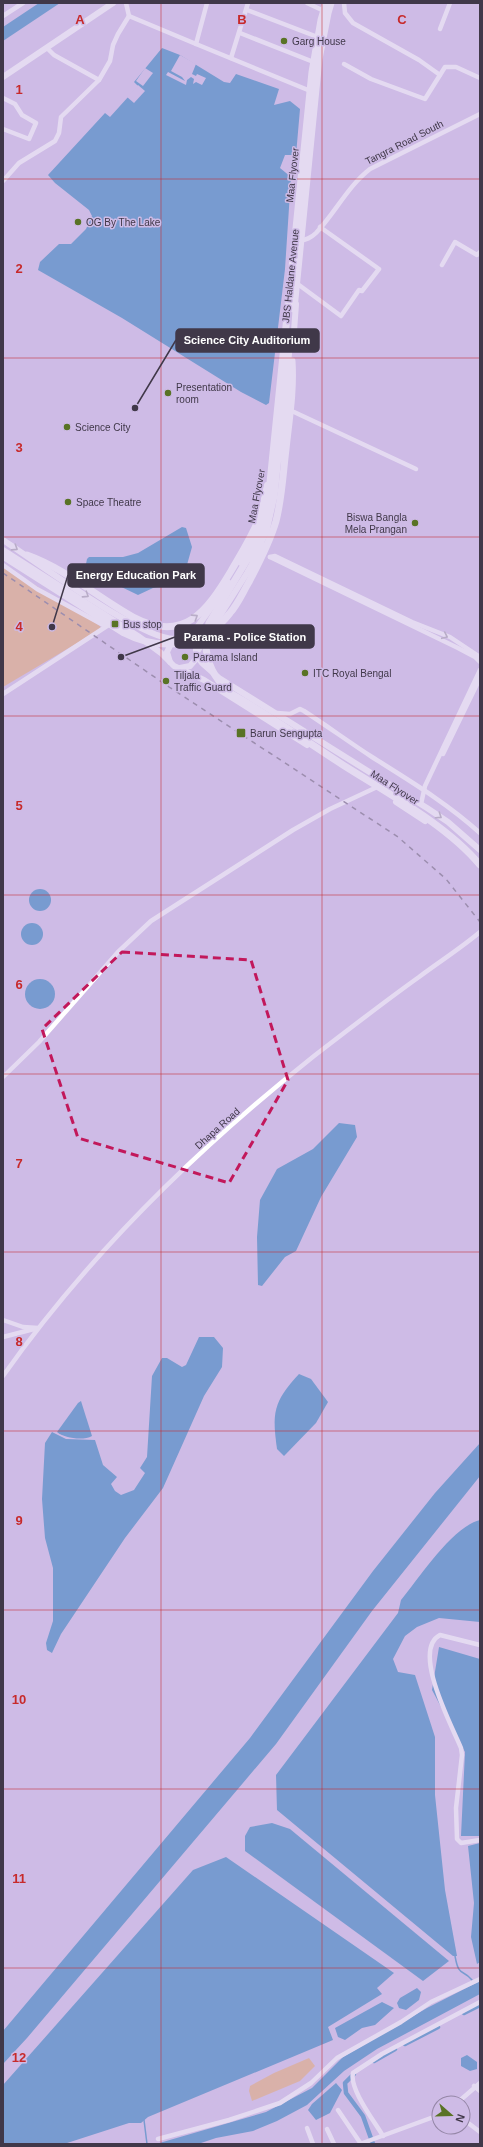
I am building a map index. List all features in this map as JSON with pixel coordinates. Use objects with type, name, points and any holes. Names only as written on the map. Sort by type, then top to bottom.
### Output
[{"type":"highway","name":"Maa Flyover","points":[[325,3],[312,72],[270,486],[265,513],[254,545],[209,623],[205,642],[210,667],[220,684],[230,694],[376,785],[436,826],[468,852],[480,865]]},
{"type":"highway","name":"Maa Flyover","points":[[332,3],[328,13],[320,60],[277,472],[270,514],[261,543],[246,572],[218,614],[212,628],[209,648],[212,662],[218,675],[232,690],[420,811],[458,839],[480,860]]},
{"type":"highway","points":[[3,556],[124,633],[138,640],[157,645],[177,644],[202,636],[216,627],[231,612],[247,585],[264,552],[276,521],[293,382],[290,341]]},
{"type":"highway","points":[[27,555],[49,564],[139,620],[164,626],[182,624],[194,619],[203,611],[219,591],[251,536],[270,486]]},
{"type":"main road","points":[[3,78],[113,3]]},
{"type":"main road","name":"JBS Haldane Avenue","points":[[179,638],[191,634],[200,625],[224,591],[248,550],[259,518],[269,469],[294,240],[311,61],[315,36],[325,3]]},
{"type":"main road","name":"JBS Haldane Avenue","points":[[197,654],[213,625],[259,553],[271,523],[278,489],[286,421],[318,93],[325,37],[332,3]]},
{"type":"main road","points":[[3,540],[129,622],[163,638],[186,638],[194,643],[197,654],[202,663],[219,678],[421,804],[448,822],[480,850]]},
{"type":"main road","points":[[3,550],[114,621],[161,653],[179,668],[204,680],[376,788],[439,831],[463,850],[480,869]]},
{"type":"main road","points":[[213,625],[228,632]]},
{"type":"main road","points":[[170,662],[168,657],[169,646],[179,638]]},
{"type":"main road","points":[[179,668],[190,666],[197,654]]},
{"type":"street","points":[[3,16],[21,3]]},
{"type":"street","points":[[3,181],[20,163],[55,141],[58,137],[60,120],[64,114],[99,80],[110,61],[113,45],[118,34],[129,16],[126,3]]},
{"type":"street","points":[[196,44],[207,3]]},
{"type":"street","points":[[231,58],[240,33],[248,3]]},
{"type":"street","points":[[307,3],[322,10]]},
{"type":"street","points":[[344,3],[345,13],[353,24],[419,60],[440,75]]},
{"type":"street","points":[[440,29],[450,3]]},
{"type":"street","points":[[247,10],[315,36]]},
{"type":"street","points":[[129,16],[308,90]]},
{"type":"street","points":[[240,33],[311,61]]},
{"type":"street","points":[[47,48],[54,55],[99,80]]},
{"type":"street","points":[[344,64],[371,79],[425,99],[445,67],[456,67],[480,78]]},
{"type":"street","points":[[3,98],[15,104],[22,115],[36,122],[29,139],[3,129]]},
{"type":"street","name":"Tangra Road South","points":[[304,241],[315,234],[358,179],[370,169],[480,114]]},
{"type":"street","points":[[299,285],[341,316],[360,290],[362,291],[379,268],[320,227]]},
{"type":"street","points":[[294,240],[304,241]]},
{"type":"street","points":[[442,265],[455,242],[477,255],[480,252]]},
{"type":"street","points":[[294,412],[416,469]]},
{"type":"street","points":[[480,657],[450,637],[412,622],[275,556],[270,557],[458,648],[480,662]]},
{"type":"street","points":[[3,565],[37,589],[105,626]]},
{"type":"street","points":[[3,694],[114,621]]},
{"type":"street","points":[[421,804],[425,790],[447,738],[480,670]]},
{"type":"street","points":[[425,790],[480,678]]},
{"type":"street","points":[[276,713],[286,715],[300,709],[304,710],[425,790],[459,814],[480,833]]},
{"type":"street","points":[[3,1077],[40,1042],[118,952],[151,921],[293,830],[330,809],[376,788]]},
{"type":"street","name":"Dhapa Road","points":[[3,1376],[37,1329],[126,1226],[215,1140],[313,1057],[480,932]]},
{"type":"street","points":[[3,1320],[37,1329]]},
{"type":"street","points":[[3,1338],[37,1329]]},
{"type":"street","points":[[480,1645],[440,1635],[433,1640],[428,1654],[436,1688],[461,1748],[462,1755],[456,1808],[457,1839],[461,1843],[480,1840]]},
{"type":"street","points":[[158,2138],[229,2120],[280,2104],[311,2083],[337,2058],[401,2022],[431,2002],[480,1979]]},
{"type":"street","points":[[383,2136],[356,2091],[352,2078],[353,2073],[382,2054],[480,2002]]},
{"type":"street","points":[[465,2095],[474,2086],[480,2083]]},
{"type":"street","points":[[474,2086],[480,2091]]},
{"type":"street","points":[[338,2110],[362,2144],[431,2118]]},
{"type":"street","points":[[471,2125],[480,2132]]},
{"type":"street","points":[[307,2128],[313,2144]]},
{"type":"street","points":[[327,2128],[334,2144]]},
{"type":"highlighted area","points":[[122,952],[251,960],[288,1080],[229,1183],[78,1138],[42,1029]]},
{"type":"shaded area","points":[[3,565],[100,626],[101,629],[3,687]]},
{"type":"shaded area","points":[[309,2058],[315,2066],[300,2081],[252,2101],[249,2091],[250,2086],[274,2073]]},
{"type":"water","points":[[39,3],[60,3],[3,41],[3,27]]},
{"type":"water","points":[[162,48],[180,55],[224,82],[230,83],[236,74],[279,89],[274,105],[290,101],[300,109],[296,155],[285,155],[280,168],[291,177],[285,269],[269,403],[266,405],[241,392],[122,318],[38,270],[40,262],[59,244],[71,244],[86,229],[92,216],[89,210],[55,183],[48,175],[105,113],[110,117],[138,86],[134,82]]},
{"type":"water","points":[[182,527],[186,528],[192,547],[183,579],[180,582],[153,588],[138,595],[109,581],[86,564],[89,557],[123,557],[138,553]]},
{"type":"water","points":[[40,889],[48,892],[51,900],[48,908],[40,911],[32,908],[29,900],[32,892]]},
{"type":"water","points":[[32,923],[40,926],[43,934],[40,942],[32,945],[24,942],[21,934],[24,926]]},
{"type":"water","points":[[40,979],[51,983],[55,994],[51,1005],[40,1009],[29,1005],[25,994],[29,983]]},
{"type":"water","points":[[339,1123],[355,1125],[357,1137],[321,1197],[296,1251],[285,1257],[262,1286],[258,1285],[257,1237],[260,1200],[277,1169],[313,1149]]},
{"type":"water","points":[[199,1337],[214,1337],[223,1348],[222,1367],[204,1396],[163,1488],[125,1538],[61,1634],[52,1653],[47,1650],[46,1643],[53,1621],[53,1568],[45,1538],[42,1499],[45,1443],[52,1432],[66,1439],[95,1440],[103,1465],[117,1477],[111,1484],[115,1491],[121,1495],[134,1490],[145,1473],[140,1468],[147,1457],[152,1376],[162,1358],[167,1358],[182,1367],[186,1365]]},
{"type":"water","points":[[299,1374],[311,1379],[328,1402],[316,1423],[284,1456],[277,1449],[275,1426],[276,1408],[284,1392]]},
{"type":"water","points":[[81,1401],[92,1436],[88,1438],[74,1438],[64,1436],[57,1432],[78,1403]]},
{"type":"water","points":[[480,1443],[480,1476],[372,1611],[276,1744],[27,2038],[3,2064],[3,2031],[250,1738],[373,1571],[435,1493]]},
{"type":"water","points":[[480,1520],[480,1622],[439,1618],[417,1627],[405,1636],[393,1659],[398,1672],[415,1675],[435,1737],[435,1795],[445,1890],[457,1956],[453,1956],[277,1810],[276,1775],[398,1613],[401,1600],[427,1566],[459,1532]]},
{"type":"water","points":[[439,1647],[480,1659],[480,1836],[461,1836],[465,1752],[432,1690]]},
{"type":"water","points":[[272,1823],[290,1829],[449,1961],[423,1981],[245,1851],[245,1836],[250,1827]]},
{"type":"water","points":[[480,1843],[480,1962],[477,1964],[471,1937],[474,1903],[468,1846]]},
{"type":"water","points":[[226,1857],[394,1973],[377,1988],[382,1994],[328,2027],[333,2040],[148,2117],[141,2123],[129,2123],[64,2144],[3,2144],[3,2085],[193,1870]]},
{"type":"water","points":[[480,1981],[480,1994],[377,2049],[344,2071],[307,2105],[277,2121],[253,2131],[216,2138],[198,2144],[156,2144],[266,2112],[312,2088],[343,2057],[427,2008]]},
{"type":"water","points":[[417,1988],[421,1992],[419,2000],[406,2010],[399,2008],[397,2003],[400,1998]]},
{"type":"water","points":[[382,2002],[394,2008],[375,2025],[362,2028],[345,2040],[338,2037],[335,2028]]},
{"type":"water","points":[[467,2055],[477,2062],[477,2069],[470,2071],[461,2066],[461,2058]]},
{"type":"water","points":[[336,2083],[342,2090],[330,2113],[316,2120],[308,2110],[312,2104]]},
{"type":"pier","points":[[180,55],[196,64],[192,74],[196,76],[197,74],[206,78],[202,85],[196,82],[193,84],[194,79],[191,77],[187,80],[186,85],[166,75],[168,72],[185,81],[182,77],[171,71]]},
{"type":"pier","points":[[145,68],[153,73],[143,86],[136,81]]},
{"type":"pier","points":[[138,85],[145,91],[134,103],[127,97]]},
{"type":"waterway","points":[[455,1956],[456,1963],[461,1972],[469,1976],[472,1980]]},
{"type":"waterway","points":[[464,2013],[480,2005]]},
{"type":"waterway","points":[[405,2044],[438,2027]]},
{"type":"waterway","points":[[374,2061],[395,2049]]},
{"type":"waterway","points":[[354,2074],[345,2083],[346,2093],[363,2116],[373,2144]]},
{"type":"waterway","points":[[144,2120],[147,2144]]},
{"type":"railway","points":[[3,573],[169,687],[398,837],[446,879],[480,922]]},
{"type":"place","name":"Garg House","points":[[284,41]]},
{"type":"place","name":"OG By The Lake","points":[[78,222]]},
{"type":"place","name":"Presentation room","points":[[168,393]]},
{"type":"place","name":"Science City Auditorium","points":[[135,408]]},
{"type":"place","name":"Science City","points":[[67,427]]},
{"type":"place","name":"Space Theatre","points":[[68,502]]},
{"type":"place","name":"Biswa Bangla Mela Prangan","points":[[415,523]]},
{"type":"place","name":"Bus stop","points":[[115,624]]},
{"type":"place","name":"Energy Education Park","points":[[52,627]]},
{"type":"place","name":"Parama - Police Station","points":[[121,657]]},
{"type":"place","name":"Parama Island","points":[[185,657]]},
{"type":"place","name":"ITC Royal Bengal","points":[[305,673]]},
{"type":"place","name":"Tiljala Traffic Guard","points":[[166,681]]},
{"type":"place","name":"Barun Sengupta","points":[[241,733]]}]
